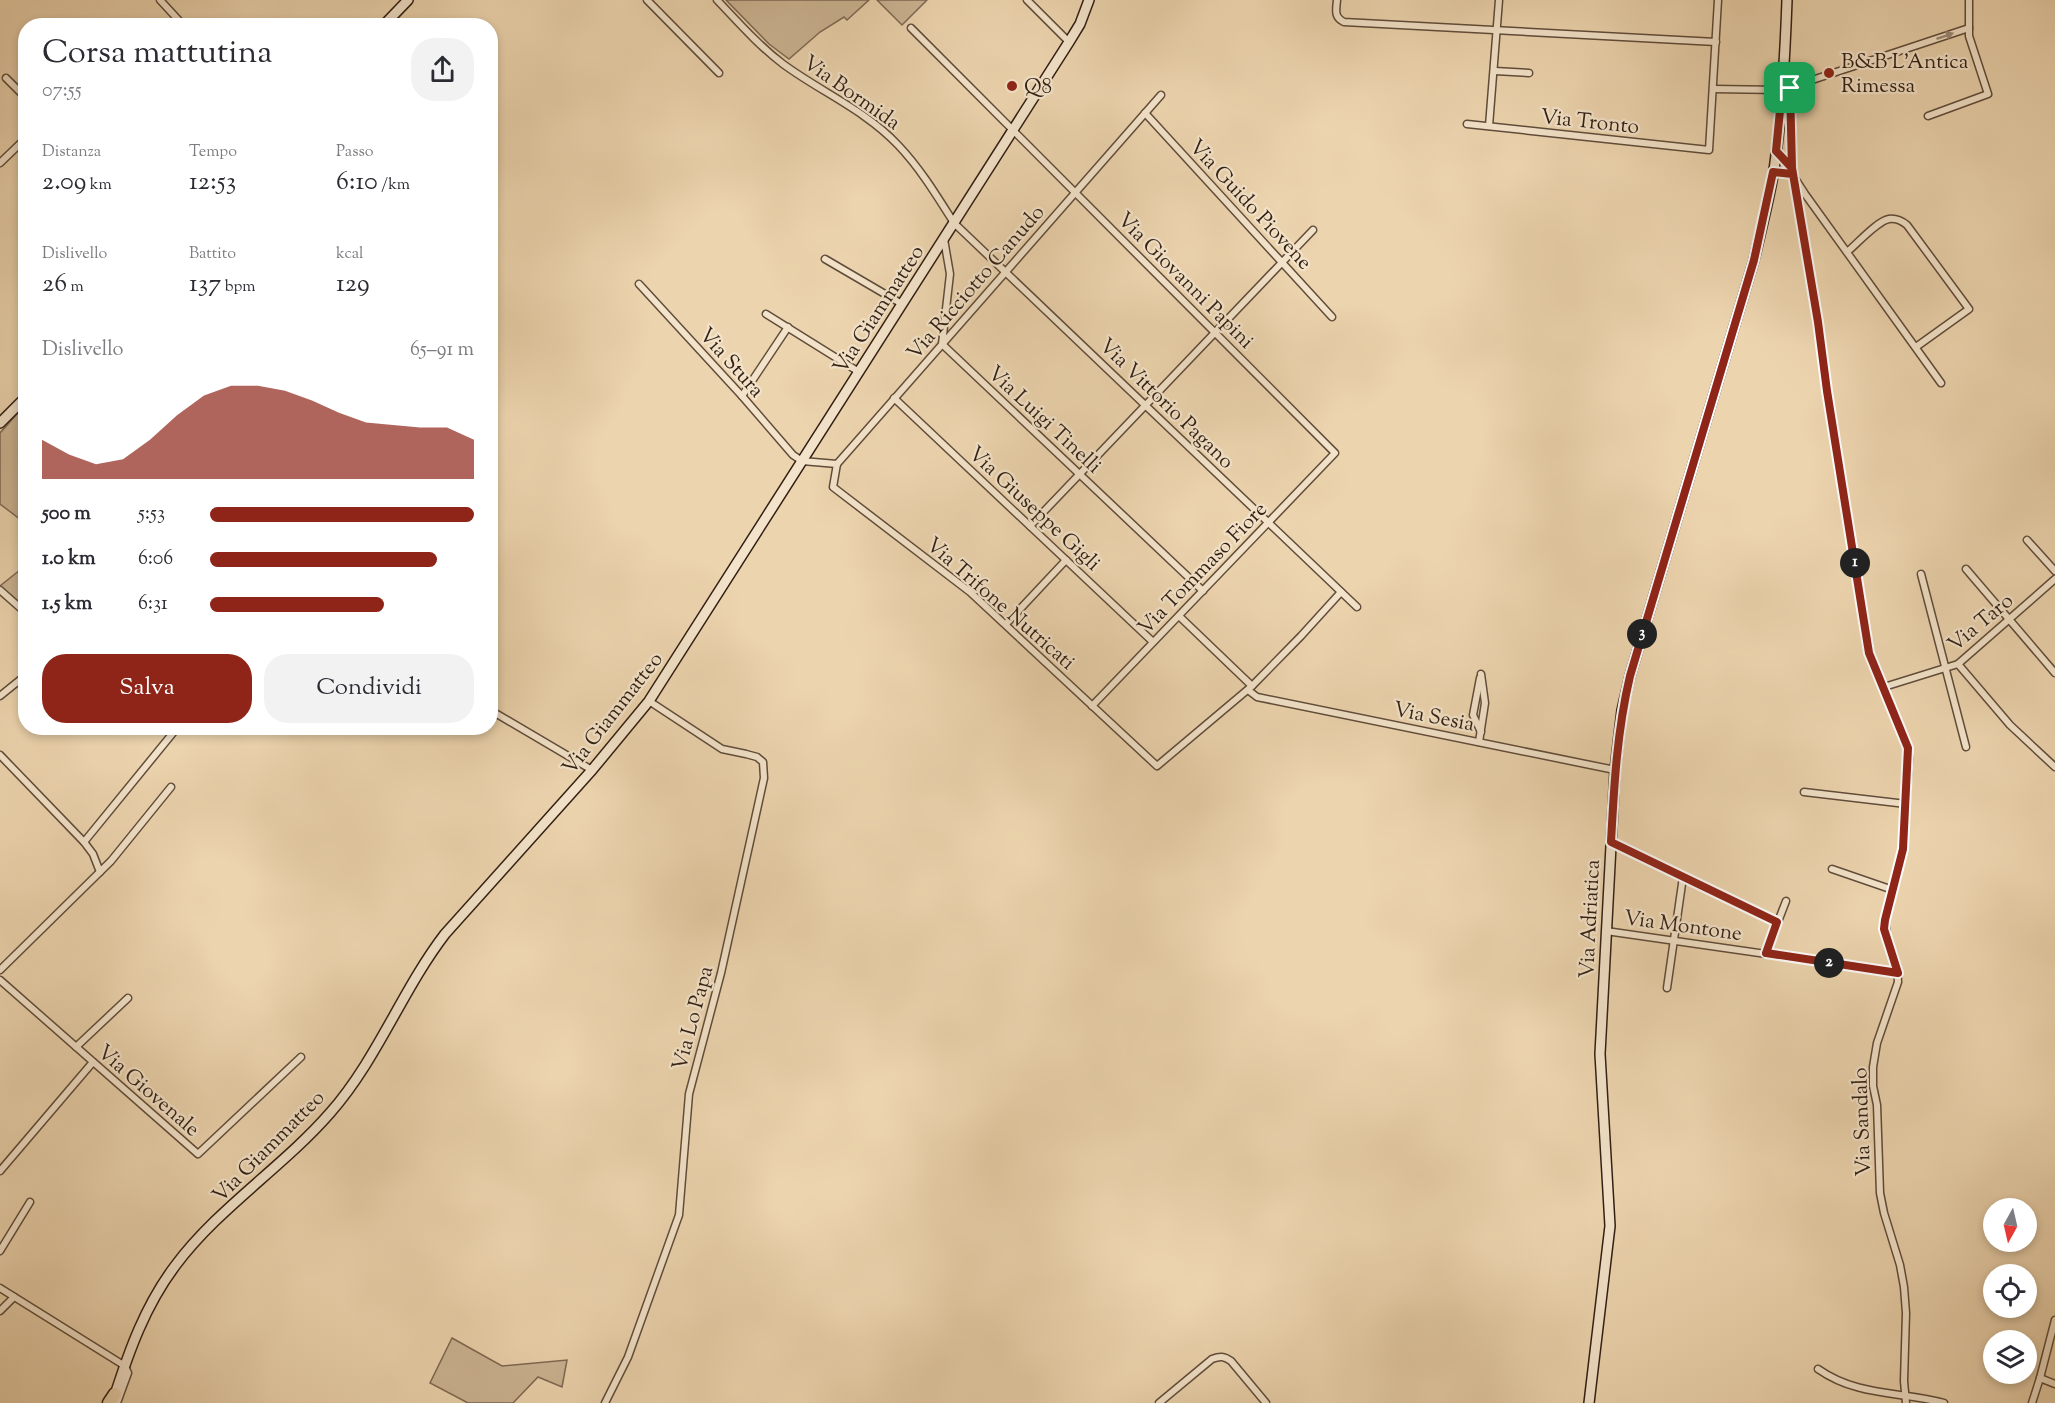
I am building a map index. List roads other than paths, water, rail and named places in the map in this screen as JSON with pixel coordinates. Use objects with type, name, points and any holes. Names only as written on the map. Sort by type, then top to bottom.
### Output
[{"type":"street","points":[[160,0],[177,18]]},
{"type":"street","points":[[391,18],[408,0]]},
{"type":"street","points":[[647,0],[719,73]]},
{"type":"street","name":"Via Bormida","points":[[717,0],[759,44],[783,64],[843,101],[875,124],[897,144],[934,192],[954,224]]},
{"type":"street","points":[[1027,0],[1069,42]]},
{"type":"street","name":"Via Giammatteo","points":[[114,1401],[147,1311],[181,1258],[200,1237],[331,1113],[370,1056],[429,955],[445,934],[592,770],[649,701],[1069,42],[1080,24],[1089,0]]},
{"type":"street","points":[[1337,0],[1335,13],[1338,19],[1344,22],[1716,42]]},
{"type":"street","points":[[1489,126],[1499,0]]},
{"type":"street","points":[[1718,0],[1713,89],[1786,89],[1969,28]]},
{"type":"street","name":"Via Adriatica","points":[[1787,0],[1785,62],[1792,171]]},
{"type":"street","points":[[1928,116],[1988,94],[1969,36],[1969,0]]},
{"type":"street","name":"Via Giovanni Papini","points":[[911,28],[1335,453]]},
{"type":"street","points":[[1494,71],[1529,73]]},
{"type":"street","points":[[6,78],[18,90]]},
{"type":"street","name":"Via Tronto","points":[[1467,124],[1709,150],[1713,89]]},
{"type":"street","name":"Via Adriatica","points":[[1589,1403],[1610,1226],[1600,1054],[1615,770],[1622,710],[1630,676],[1754,260],[1773,172],[1786,89]]},
{"type":"street","name":"Via Ricciotto Canudo","points":[[837,464],[1161,95]]},
{"type":"street","name":"Via Guido Piovene","points":[[1145,113],[1332,317]]},
{"type":"street","points":[[0,163],[18,146]]},
{"type":"street","points":[[1776,151],[1792,171],[1804,194],[1941,383]]},
{"type":"street","points":[[1773,172],[1792,171]]},
{"type":"street","name":"Via Sandalo","points":[[1792,171],[1818,322],[1869,653],[1908,748],[1903,849],[1884,929],[1898,973],[1896,991],[1876,1050],[1873,1067],[1880,1193],[1904,1287],[1906,1403]]},
{"type":"street","points":[[1847,252],[1882,222],[1891,218],[1900,220],[1907,225],[1969,309],[1917,347]]},
{"type":"street","name":"Via Vittorio Pagano","points":[[954,224],[1357,607]]},
{"type":"street","points":[[1030,526],[1313,230]]},
{"type":"street","points":[[942,344],[950,274],[944,239]]},
{"type":"street","points":[[825,259],[902,304]]},
{"type":"street","name":"Via Stura","points":[[639,284],[793,455],[802,461]]},
{"type":"street","points":[[766,314],[858,372]]},
{"type":"street","points":[[742,396],[788,327]]},
{"type":"street","name":"Via Luigi Tinelli","points":[[942,344],[1203,591]]},
{"type":"street","name":"Via Giuseppe Gigli","points":[[894,398],[1153,642]]},
{"type":"street","points":[[0,423],[18,405]]},
{"type":"street","name":"Via Tommaso Fiore","points":[[1092,705],[1335,453]]},
{"type":"street","points":[[802,461],[837,464]]},
{"type":"street","name":"Via Trifone Nutricati","points":[[837,464],[833,487],[970,592],[1157,766],[1250,688]]},
{"type":"street","points":[[2027,540],[2055,571]]},
{"type":"street","points":[[1006,624],[1066,560]]},
{"type":"street","points":[[1966,569],[2055,673]]},
{"type":"street","points":[[1921,574],[1966,747]]},
{"type":"street","name":"Via Taro","points":[[1884,687],[1958,664],[2055,579]]},
{"type":"street","points":[[0,590],[18,606]]},
{"type":"street","points":[[1179,616],[1250,688],[1341,592]]},
{"type":"street","points":[[1958,664],[2010,725],[2055,767]]},
{"type":"street","points":[[1479,742],[1481,732],[1485,703],[1481,674],[1473,715],[1481,732]]},
{"type":"street","points":[[0,696],[18,681]]},
{"type":"street","name":"Via Sesia","points":[[1250,688],[1257,697],[1615,770]]},
{"type":"street","name":"Via Lo Papa","points":[[605,1403],[628,1357],[679,1215],[689,1094],[721,973],[765,769],[763,762],[758,758],[722,749],[649,701]]},
{"type":"street","points":[[498,715],[592,770]]},
{"type":"street","points":[[84,842],[171,735]]},
{"type":"street","points":[[0,755],[3,763],[84,842],[93,854],[100,872]]},
{"type":"street","points":[[0,970],[111,861],[171,787]]},
{"type":"street","points":[[1804,792],[1906,804]]},
{"type":"street","points":[[1611,842],[1777,922]]},
{"type":"street","points":[[1832,869],[1893,890]]},
{"type":"street","points":[[1667,988],[1683,877]]},
{"type":"street","points":[[1766,953],[1786,901]]},
{"type":"street","name":"Via Montone","points":[[1606,931],[1898,973]]},
{"type":"street","name":"Via Giovenale","points":[[0,980],[198,1154],[301,1057]]},
{"type":"street","points":[[76,1047],[128,998]]},
{"type":"street","points":[[0,1171],[93,1062]]},
{"type":"street","points":[[0,1251],[30,1202]]},
{"type":"street","points":[[0,1288],[125,1366]]},
{"type":"street","points":[[0,1311],[14,1297]]},
{"type":"street","points":[[2032,1403],[2055,1320]]},
{"type":"street","points":[[1159,1403],[1212,1359],[1226,1357],[1266,1403]]},
{"type":"street","points":[[1818,1369],[1829,1377],[1861,1389],[1944,1403]]},
{"type":"street","points":[[2040,1377],[2055,1384]]},
{"type":"place","name":"B&B L'Antica Rimessa","points":[[1829,73]]},
{"type":"place","name":"Q8","points":[[1012,86]]}]
